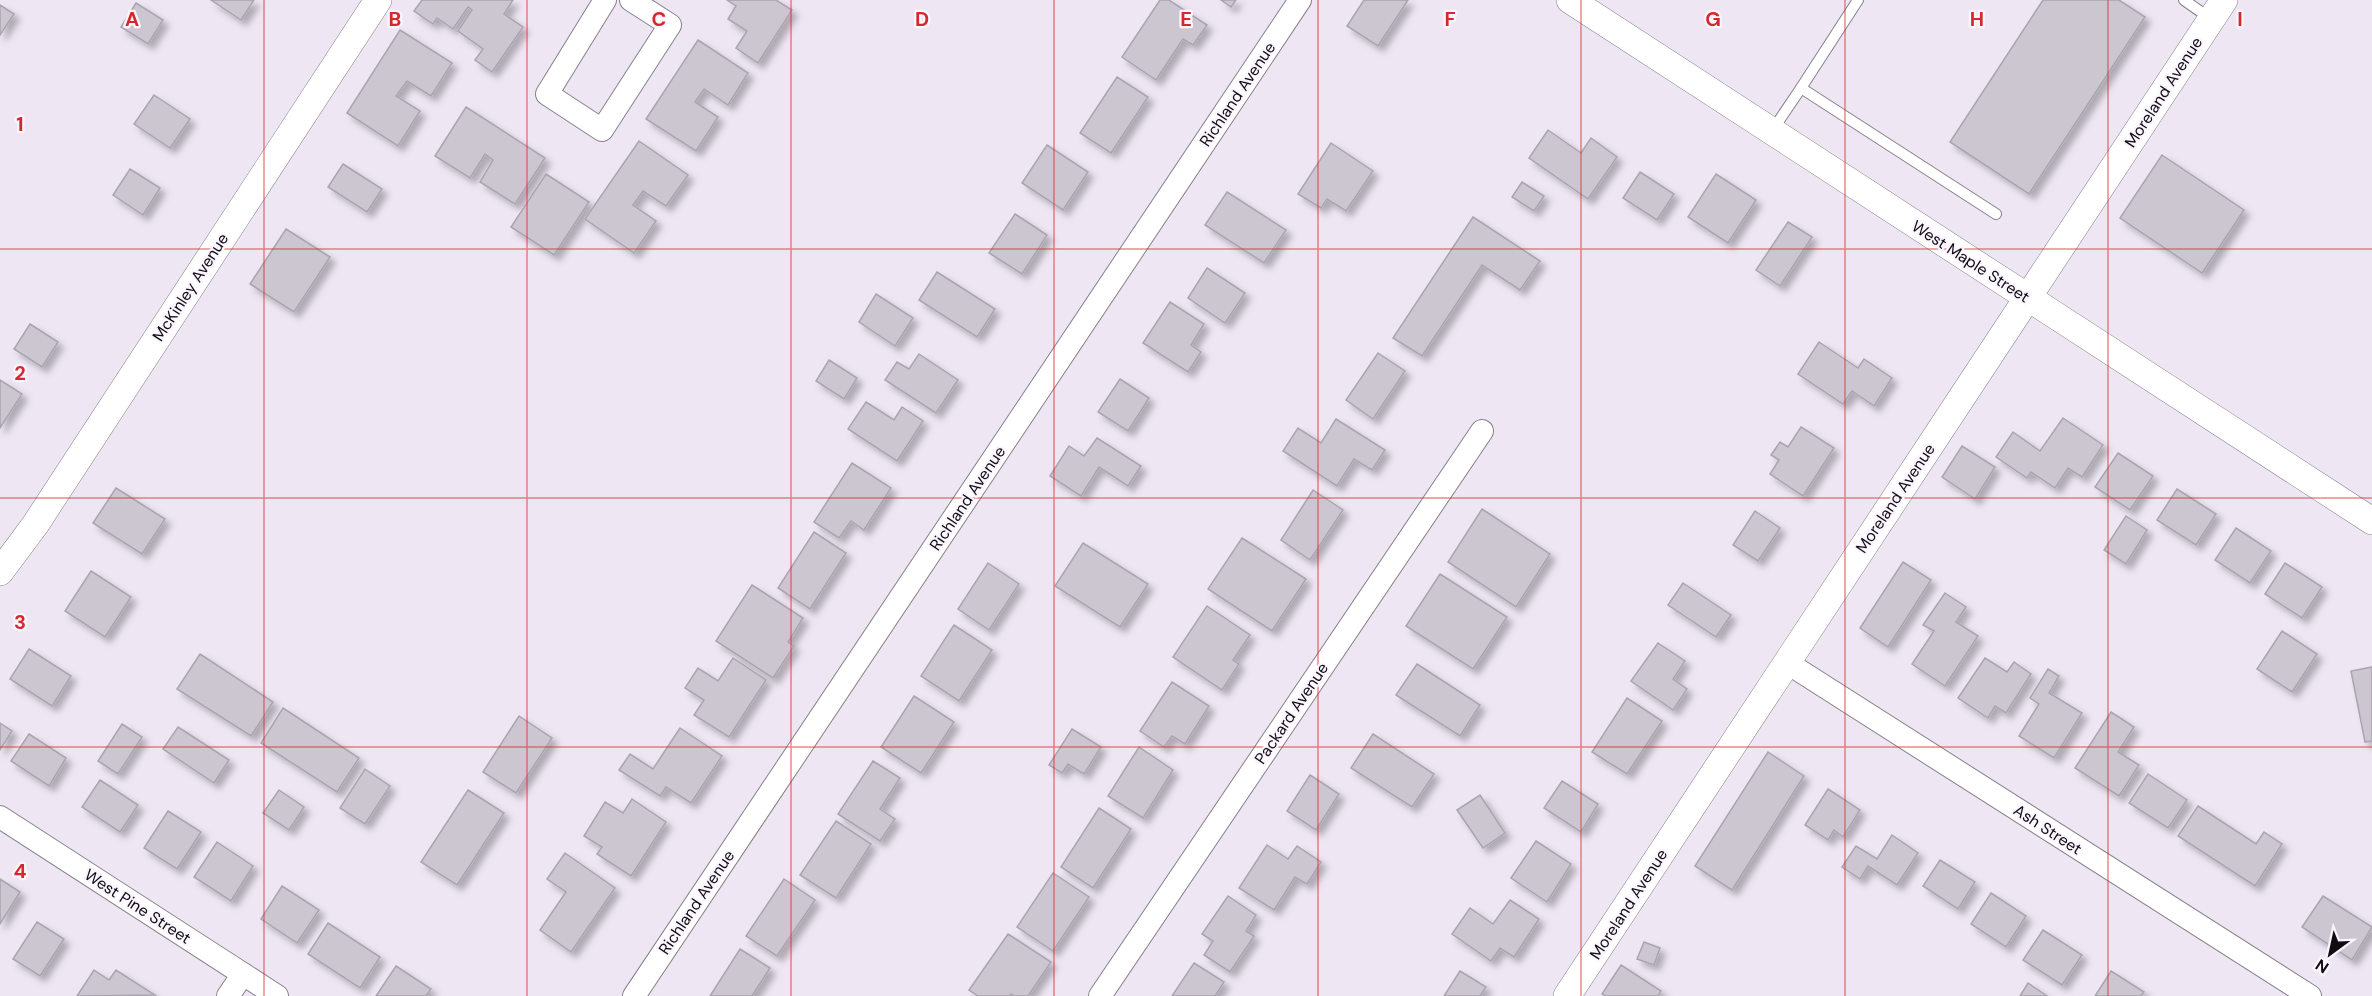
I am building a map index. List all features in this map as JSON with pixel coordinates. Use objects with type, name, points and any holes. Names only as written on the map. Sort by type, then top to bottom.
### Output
[{"type":"street","name":"McKinley Avenue","points":[[0,572],[34,525],[378,0]]},
{"type":"street","points":[[605,0],[547,94],[602,129],[670,25],[631,0]]},
{"type":"street","name":"Richland Avenue","points":[[634,996],[1300,0]]},
{"type":"street","name":"West Maple Street","points":[[1570,0],[2372,521]]},
{"type":"street","name":"Moreland Avenue","points":[[1568,996],[2217,10]]},
{"type":"street","name":"Packard Avenue","points":[[1100,996],[1482,431]]},
{"type":"street","name":"Ash Street","points":[[1786,662],[2310,996]]},
{"type":"street","name":"West Pine Street","points":[[0,817],[277,996]]},
{"type":"street","points":[[228,996],[243,974]]},
{"type":"lane","points":[[1772,131],[1857,0]]},
{"type":"lane","points":[[2184,0],[2217,10]]},
{"type":"lane","points":[[1801,88],[1996,214]]},
{"type":"building","points":[[211,0],[254,0],[241,20]]},
{"type":"building","points":[[422,0],[513,0],[504,14],[523,27],[492,72],[475,60],[483,49],[458,31],[472,10],[468,7],[453,29],[437,18],[433,24],[414,11]]},
{"type":"building","points":[[727,0],[776,0],[792,10],[758,63],[736,48],[747,31],[728,19],[736,6]]},
{"type":"building","points":[[1160,0],[1169,0],[1207,25],[1193,45],[1183,39],[1156,80],[1122,57]]},
{"type":"building","points":[[1221,0],[1236,0],[1231,7]]},
{"type":"building","points":[[1364,0],[1408,0],[1378,46],[1347,26]]},
{"type":"building","points":[[2043,0],[2119,0],[2145,17],[2029,194],[1950,142]]},
{"type":"building","points":[[136,3],[163,20],[148,44],[121,27]]},
{"type":"building","points":[[0,5],[14,14],[0,35]]},
{"type":"building","points":[[400,30],[452,63],[431,96],[407,81],[396,96],[420,111],[398,146],[347,113]]},
{"type":"building","points":[[698,40],[748,73],[728,105],[704,89],[695,102],[718,117],[696,151],[646,119]]},
{"type":"building","points":[[1117,77],[1148,97],[1111,153],[1080,133]]},
{"type":"building","points":[[154,95],[190,119],[170,148],[134,124]]},
{"type":"building","points":[[466,107],[545,158],[515,204],[480,182],[493,160],[485,154],[470,178],[435,156]]},
{"type":"building","points":[[1548,130],[1581,153],[1591,138],[1617,157],[1588,199],[1529,158]]},
{"type":"building","points":[[639,141],[688,175],[666,206],[643,191],[633,205],[656,221],[634,253],[585,219]]},
{"type":"building","points":[[1331,143],[1373,171],[1346,211],[1327,199],[1321,208],[1298,194]]},
{"type":"building","points":[[1047,145],[1088,172],[1063,210],[1022,183]]},
{"type":"building","points":[[2162,155],[2244,210],[2202,273],[2120,218]]},
{"type":"building","points":[[343,164],[382,189],[367,212],[328,187]]},
{"type":"building","points":[[130,169],[160,188],[143,215],[113,195]]},
{"type":"building","points":[[1640,172],[1674,194],[1657,220],[1623,198]]},
{"type":"building","points":[[546,174],[589,202],[554,255],[511,227]]},
{"type":"building","points":[[1716,174],[1756,200],[1728,243],[1688,217]]},
{"type":"building","points":[[1522,182],[1544,196],[1534,211],[1512,197]]},
{"type":"building","points":[[1227,192],[1286,230],[1264,263],[1205,225]]},
{"type":"building","points":[[1015,214],[1047,235],[1022,274],[989,253]]},
{"type":"building","points":[[1473,217],[1540,261],[1520,290],[1482,265],[1422,356],[1393,338]]},
{"type":"building","points":[[1788,222],[1812,237],[1780,286],[1756,270]]},
{"type":"building","points":[[286,229],[330,257],[294,312],[250,284]]},
{"type":"building","points":[[1207,268],[1245,293],[1225,323],[1188,298]]},
{"type":"building","points":[[937,272],[995,309],[977,337],[919,300]]},
{"type":"building","points":[[876,294],[913,318],[895,346],[859,322]]},
{"type":"building","points":[[1170,302],[1204,324],[1191,345],[1201,352],[1188,372],[1143,343]]},
{"type":"building","points":[[30,324],[58,342],[42,367],[14,349]]},
{"type":"building","points":[[1819,342],[1858,368],[1864,359],[1892,378],[1874,406],[1852,391],[1843,404],[1798,374]]},
{"type":"building","points":[[1378,353],[1405,371],[1373,419],[1346,400]]},
{"type":"building","points":[[919,354],[958,380],[936,413],[885,380],[897,362],[909,369]]},
{"type":"building","points":[[829,360],[857,378],[844,399],[816,381]]},
{"type":"building","points":[[1120,379],[1149,398],[1128,431],[1098,412]]},
{"type":"building","points":[[0,380],[22,394],[0,428]]},
{"type":"building","points":[[866,402],[894,420],[902,407],[923,421],[897,461],[848,429]]},
{"type":"building","points":[[2063,418],[2103,445],[2082,477],[2068,468],[2055,488],[2031,472],[2027,478],[1996,457],[2013,432],[2040,451]]},
{"type":"building","points":[[1336,419],[1385,450],[1372,470],[1354,459],[1337,486],[1283,451],[1298,428],[1321,443]]},
{"type":"building","points":[[1801,427],[1834,448],[1803,496],[1770,474],[1779,460],[1771,455],[1780,442],[1788,447]]},
{"type":"building","points":[[1097,438],[1141,466],[1128,486],[1099,467],[1081,496],[1050,476],[1069,446],[1084,456]]},
{"type":"building","points":[[1962,446],[1995,467],[1975,499],[1942,477]]},
{"type":"building","points":[[2118,453],[2153,476],[2130,510],[2095,487]]},
{"type":"building","points":[[852,463],[891,488],[864,530],[851,521],[839,538],[814,522]]},
{"type":"building","points":[[116,488],[165,519],[142,554],[93,523]]},
{"type":"building","points":[[2177,489],[2216,514],[2196,545],[2157,520]]},
{"type":"building","points":[[1313,490],[1343,510],[1310,560],[1281,540]]},
{"type":"building","points":[[1482,509],[1550,554],[1516,607],[1448,562]]},
{"type":"building","points":[[1755,511],[1780,528],[1758,561],[1733,545]]},
{"type":"building","points":[[2126,516],[2147,530],[2126,564],[2104,550]]},
{"type":"building","points":[[2236,528],[2271,551],[2250,583],[2215,560]]},
{"type":"building","points":[[814,532],[846,553],[810,609],[778,588]]},
{"type":"building","points":[[1242,538],[1306,579],[1272,631],[1208,589]]},
{"type":"building","points":[[1083,543],[1148,584],[1120,627],[1055,586]]},
{"type":"building","points":[[1903,562],[1931,580],[1888,647],[1860,628]]},
{"type":"building","points":[[988,563],[1019,584],[989,630],[958,609]]},
{"type":"building","points":[[2285,563],[2322,587],[2302,618],[2265,594]]},
{"type":"building","points":[[91,571],[131,597],[105,637],[65,611]]},
{"type":"building","points":[[1440,574],[1507,617],[1473,669],[1406,626]]},
{"type":"building","points":[[1683,583],[1731,615],[1716,637],[1668,605]]},
{"type":"building","points":[[752,585],[803,618],[788,642],[794,646],[773,678],[716,641]]},
{"type":"building","points":[[1945,593],[1966,607],[1956,622],[1978,636],[1945,686],[1912,664],[1934,631],[1923,625]]},
{"type":"building","points":[[1207,606],[1250,635],[1233,660],[1239,664],[1222,690],[1173,657]]},
{"type":"building","points":[[954,625],[992,650],[959,701],[921,676]]},
{"type":"building","points":[[2282,631],[2317,654],[2292,692],[2257,669]]},
{"type":"building","points":[[1658,643],[1685,661],[1673,679],[1687,689],[1673,710],[1631,681]]},
{"type":"building","points":[[29,649],[71,676],[52,706],[10,679]]},
{"type":"building","points":[[200,654],[273,702],[251,736],[177,689]]},
{"type":"building","points":[[733,658],[766,680],[729,737],[694,715],[704,700],[685,688],[698,668],[718,681]]},
{"type":"building","points":[[1985,658],[2007,672],[2014,662],[2031,674],[2006,713],[1995,706],[1988,718],[1958,698]]},
{"type":"building","points":[[1417,664],[1480,705],[1460,736],[1396,695]]},
{"type":"building","points":[[2372,667],[2372,741],[2365,742],[2351,671]]},
{"type":"building","points":[[2048,669],[2059,676],[2049,693],[2082,713],[2054,758],[2019,736],[2039,704],[2030,698]]},
{"type":"building","points":[[1172,682],[1209,706],[1185,744],[1172,736],[1164,747],[1140,731]]},
{"type":"building","points":[[914,696],[954,722],[921,773],[881,747]]},
{"type":"building","points":[[1627,698],[1662,721],[1627,774],[1592,752]]},
{"type":"building","points":[[283,708],[359,758],[337,792],[261,743]]},
{"type":"building","points":[[2111,712],[2134,727],[2118,752],[2139,765],[2119,796],[2075,768]]},
{"type":"building","points":[[519,716],[552,738],[516,793],[483,772]]},
{"type":"building","points":[[0,723],[12,731],[0,750]]},
{"type":"building","points":[[122,724],[142,737],[118,774],[98,761]]},
{"type":"building","points":[[178,727],[229,760],[214,783],[163,749]]},
{"type":"building","points":[[680,728],[722,756],[691,803],[666,787],[660,796],[619,770],[630,754],[653,769]]},
{"type":"building","points":[[1072,729],[1101,747],[1084,774],[1068,764],[1062,773],[1049,765]]},
{"type":"building","points":[[29,734],[66,758],[49,786],[11,761]]},
{"type":"building","points":[[1373,734],[1434,774],[1412,807],[1351,768]]},
{"type":"building","points":[[1139,747],[1173,770],[1143,818],[1108,796]]},
{"type":"building","points":[[1768,752],[1804,776],[1732,890],[1695,866]]},
{"type":"building","points":[[873,761],[900,778],[880,809],[895,819],[880,841],[838,814]]},
{"type":"building","points":[[365,769],[390,786],[365,824],[340,808]]},
{"type":"building","points":[[2148,774],[2187,800],[2168,828],[2129,803]]},
{"type":"building","points":[[1310,775],[1339,794],[1316,830],[1287,811]]},
{"type":"building","points":[[100,780],[138,805],[120,832],[82,807]]},
{"type":"building","points":[[1562,781],[1598,804],[1581,832],[1544,808]]},
{"type":"building","points":[[1828,789],[1860,810],[1843,837],[1834,830],[1828,840],[1805,825]]},
{"type":"building","points":[[279,790],[304,807],[289,830],[263,813]]},
{"type":"building","points":[[468,790],[504,813],[457,885],[421,862]]},
{"type":"building","points":[[1480,795],[1505,833],[1483,848],[1457,810]]},
{"type":"building","points":[[632,799],[666,822],[631,876],[597,854],[602,847],[584,836],[605,802],[623,813]]},
{"type":"building","points":[[2198,806],[2256,844],[2264,832],[2282,844],[2255,886],[2178,836]]},
{"type":"building","points":[[1099,808],[1131,829],[1093,888],[1061,867]]},
{"type":"building","points":[[168,811],[201,832],[177,869],[144,848]]},
{"type":"building","points":[[836,821],[871,844],[836,898],[800,875]]},
{"type":"building","points":[[1892,835],[1918,853],[1897,885],[1868,866],[1860,879],[1842,867],[1856,846],[1877,859]]},
{"type":"building","points":[[1536,841],[1571,864],[1547,902],[1511,878]]},
{"type":"building","points":[[217,842],[253,866],[231,901],[194,877]]},
{"type":"building","points":[[1267,845],[1288,859],[1297,846],[1321,862],[1307,884],[1295,877],[1274,910],[1239,888]]},
{"type":"building","points":[[565,853],[615,888],[571,952],[540,930],[566,892],[547,879]]},
{"type":"building","points":[[1940,860],[1975,882],[1958,909],[1923,886]]},
{"type":"building","points":[[1053,873],[1089,897],[1053,951],[1017,927]]},
{"type":"building","points":[[0,879],[20,892],[0,924]]},
{"type":"building","points":[[784,879],[815,900],[777,956],[746,936]]},
{"type":"building","points":[[282,886],[319,910],[297,943],[261,919]]},
{"type":"building","points":[[1991,893],[2026,916],[2006,947],[1971,924]]},
{"type":"building","points":[[1228,896],[1256,915],[1246,931],[1254,936],[1230,972],[1204,955],[1213,941],[1202,934]]},
{"type":"building","points":[[2323,896],[2372,927],[2352,960],[2302,927]]},
{"type":"building","points":[[1510,900],[1539,919],[1514,957],[1500,948],[1491,961],[1452,934],[1470,908],[1493,924]]},
{"type":"building","points":[[37,922],[64,939],[40,976],[13,959]]},
{"type":"building","points":[[328,923],[380,957],[360,988],[308,954]]},
{"type":"building","points":[[2043,930],[2082,955],[2062,985],[2023,960]]},
{"type":"building","points":[[1008,934],[1051,962],[1028,996],[1011,994],[1009,996],[978,996],[969,990]]},
{"type":"building","points":[[1644,942],[1660,948],[1654,965],[1637,959]]},
{"type":"building","points":[[740,949],[770,968],[752,996],[710,996]]},
{"type":"building","points":[[1194,963],[1224,982],[1215,996],[1172,996]]},
{"type":"building","points":[[1621,965],[1661,991],[1658,996],[1606,996],[1602,994]]},
{"type":"building","points":[[396,966],[431,989],[426,996],[376,996]]},
{"type":"building","points":[[94,970],[109,980],[116,970],[155,995],[77,996]]},
{"type":"building","points":[[1460,971],[1486,987],[1480,996],[1444,996]]},
{"type":"building","points":[[2111,971],[2144,992],[2141,996],[2095,996]]},
{"type":"building","points":[[2028,983],[2047,996],[2020,996]]}]
